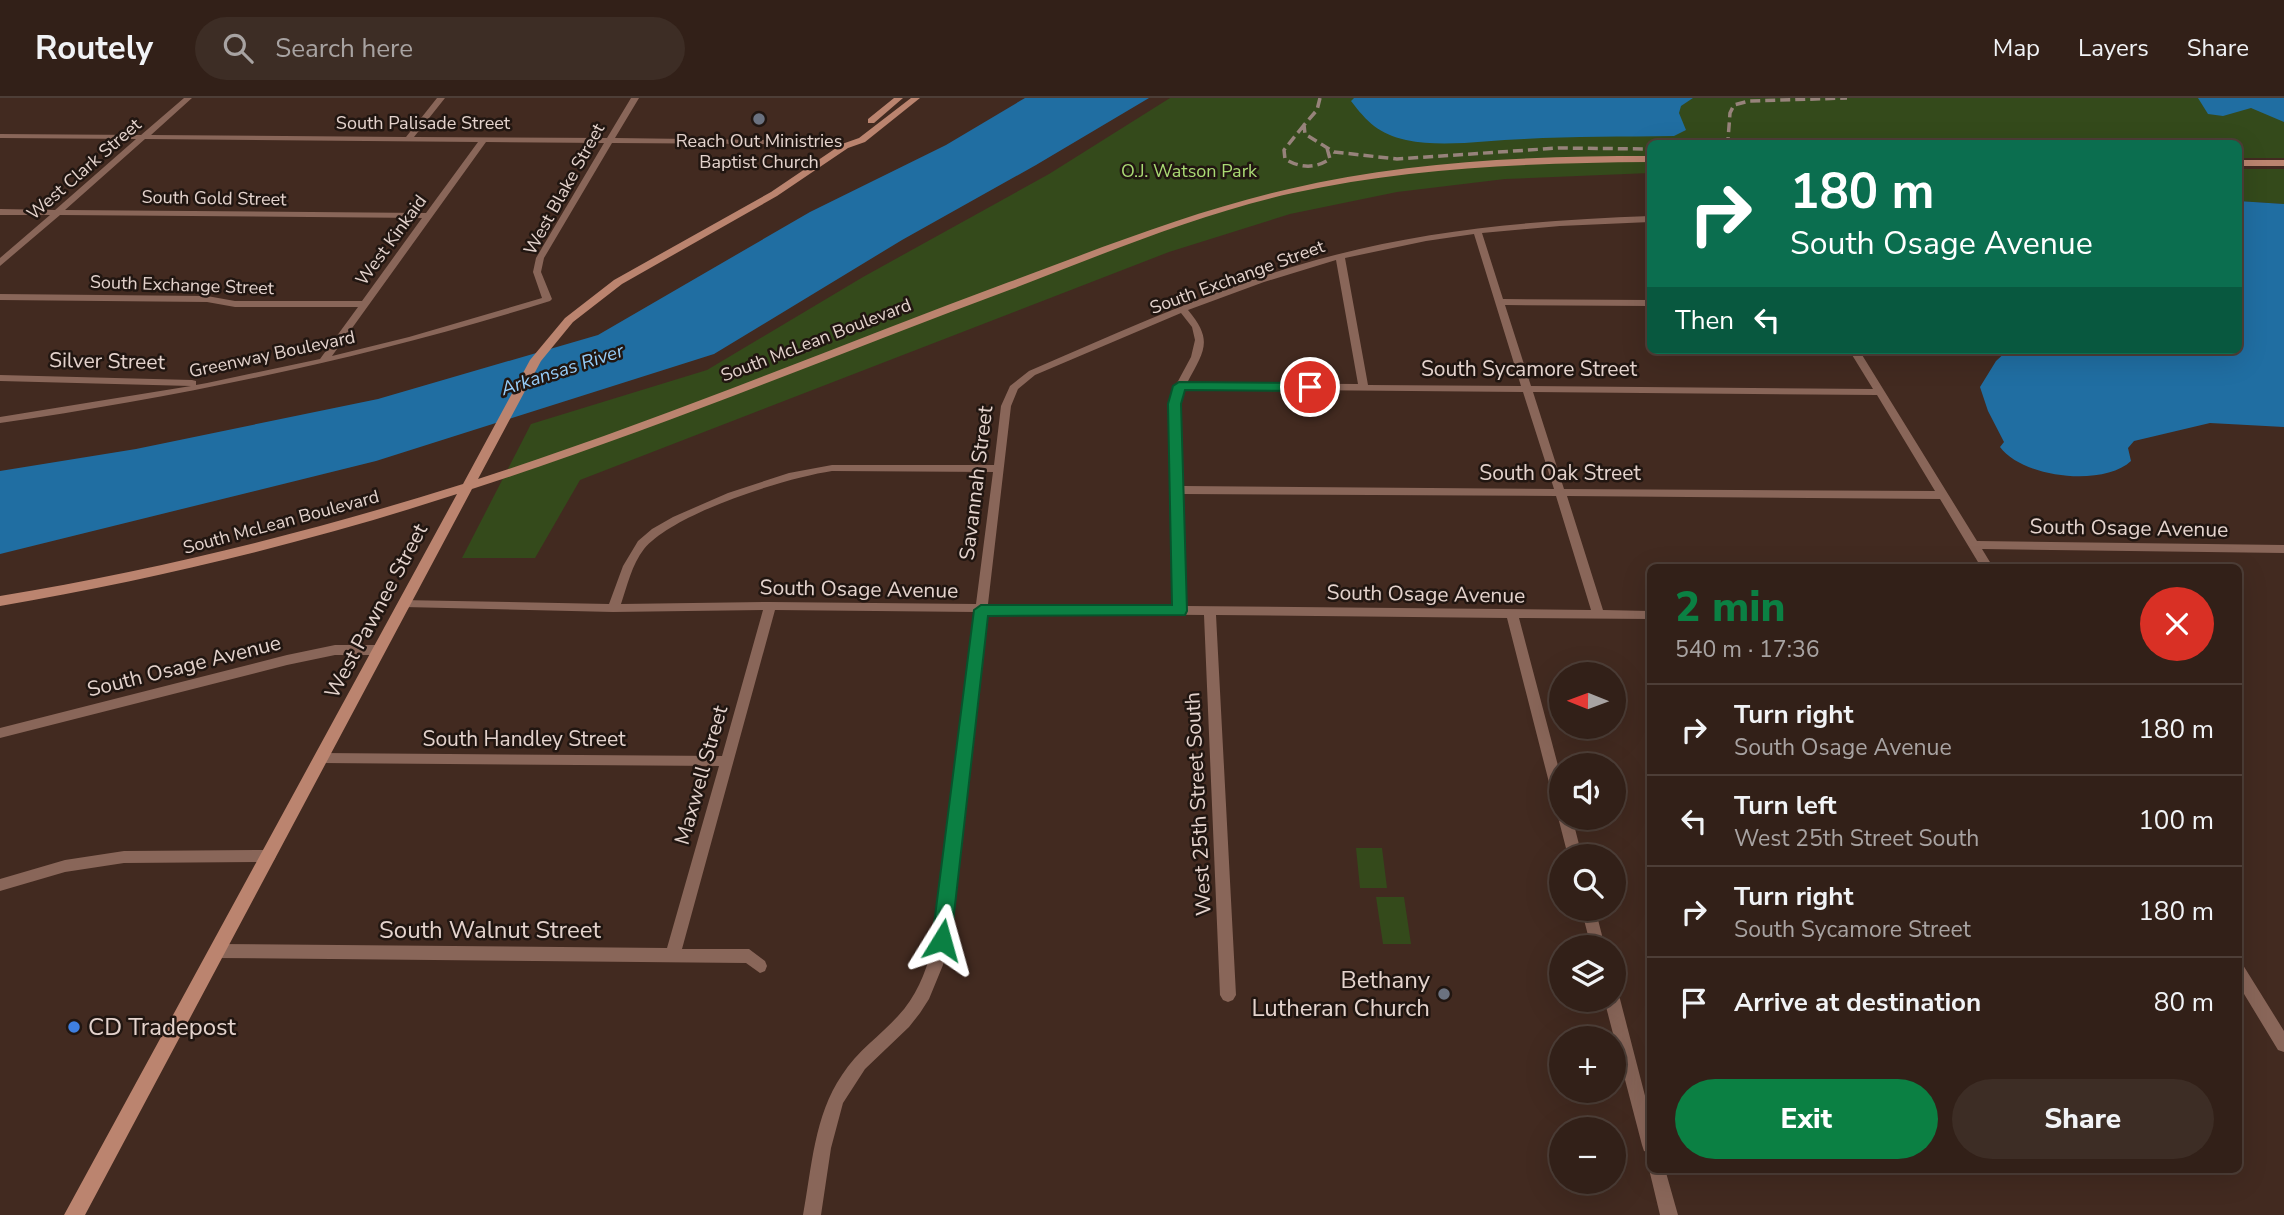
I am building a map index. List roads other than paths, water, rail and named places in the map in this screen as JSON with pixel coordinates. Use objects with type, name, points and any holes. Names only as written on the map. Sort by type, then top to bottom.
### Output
[{"type":"main road","name":"West Pawnee Street","points":[[845,146],[851,137],[899,98]]},
{"type":"main road","name":"West Pawnee Street","points":[[74,1215],[536,359],[569,320],[618,282],[754,206],[845,146],[862,140],[916,98]]},
{"type":"main road","name":"South McLean Boulevard","points":[[0,601],[193,564],[384,514],[581,448],[1110,248],[1241,204],[1360,177],[1494,161],[1647,159]]},
{"type":"main road","points":[[2242,163],[2284,163]]},
{"type":"street","name":"West Clark Street","points":[[0,263],[188,98]]},
{"type":"street","points":[[408,139],[441,98]]},
{"type":"street","name":"West Blake Street","points":[[547,299],[537,272],[540,258],[635,98]]},
{"type":"street","name":"South Palisade Street","points":[[0,136],[772,142],[845,146]]},
{"type":"street","name":"West Kinkaid","points":[[324,360],[484,139]]},
{"type":"street","name":"South Gold Street","points":[[0,212],[428,216]]},
{"type":"street","name":"South Exchange Street","points":[[1014,388],[1032,373],[1183,310],[1294,269],[1340,257],[1477,231],[1562,221],[1647,219]]},
{"type":"street","points":[[1477,231],[1599,615]]},
{"type":"street","points":[[1340,257],[1363,387]]},
{"type":"street","name":"South Exchange Street","points":[[0,297],[207,299],[235,304],[364,304]]},
{"type":"street","name":"Greenway Boulevard","points":[[0,420],[213,384],[324,360],[431,335],[547,299]]},
{"type":"street","points":[[1499,302],[1647,303]]},
{"type":"street","points":[[1180,611],[1175,404],[1179,386],[1196,357],[1200,340],[1197,327],[1183,310]]},
{"type":"street","points":[[1856,354],[1985,564]]},
{"type":"street","name":"Silver Street","points":[[0,378],[213,384]]},
{"type":"street","name":"South Sycamore Street","points":[[1179,386],[1879,391]]},
{"type":"street","name":"Savannah Street","points":[[812,1215],[829,1121],[843,1085],[861,1061],[908,1018],[920,1003],[934,975],[945,915],[1007,399],[1014,388]]},
{"type":"street","points":[[613,608],[635,553],[652,535],[670,524],[780,478],[805,471],[832,468],[999,468]]},
{"type":"street","name":"South Oak Street","points":[[1177,490],[1942,495]]},
{"type":"street","name":"South Osage Avenue","points":[[1973,545],[2284,549]]},
{"type":"street","name":"South Osage Avenue","points":[[404,603],[613,608],[770,606],[1647,615]]},
{"type":"street","name":"Maxwell Street","points":[[673,954],[770,606]]},
{"type":"street","name":"West 25th Street South","points":[[1210,611],[1228,995]]},
{"type":"street","points":[[1513,614],[1549,755]]},
{"type":"street","name":"South Osage Avenue","points":[[0,733],[287,660],[335,650],[379,650]]},
{"type":"street","name":"South Handley Street","points":[[321,758],[727,761]]},
{"type":"street","points":[[0,885],[65,866],[124,857],[270,856]]},
{"type":"street","name":"South Walnut Street","points":[[216,951],[749,956],[760,966]]},
{"type":"street","points":[[2242,977],[2284,1045]]},
{"type":"street","points":[[1615,1012],[1647,1133]]},
{"type":"street","points":[[1658,1173],[1669,1215]]},
{"type":"water","name":"Arkansas River","points":[[1025,98],[1149,98],[902,240],[714,354],[376,461],[0,554],[0,471],[136,449],[378,399],[598,335],[810,212],[946,145]]},
{"type":"water","points":[[1354,98],[1693,98],[1681,106],[1679,113],[1686,130],[1674,136],[1562,137],[1450,143],[1406,140],[1388,134],[1374,126],[1363,115],[1351,101]]},
{"type":"water","points":[[2198,98],[2284,98],[2284,122],[2251,108],[2223,116],[2208,114]]},
{"type":"water","points":[[2242,201],[2284,204],[2284,427],[2210,423],[2134,441],[2128,448],[2131,461],[2102,474],[2083,476],[2044,472],[2011,458],[2000,447],[2004,442],[1988,411],[1980,387],[1996,361],[2004,354],[2242,354]]},
{"type":"railway","points":[[1304,125],[1317,110],[1320,98]]},
{"type":"railway","points":[[1728,140],[1730,113],[1734,105],[1749,101],[1847,98]]},
{"type":"railway","points":[[1304,125],[1305,134],[1334,152],[1397,159],[1558,148],[1647,149]]},
{"type":"railway","points":[[1304,125],[1284,150],[1285,159],[1302,166],[1313,166],[1330,159],[1327,148]]},
{"type":"place","name":"Reach Out Ministries Baptist Church","points":[[759,119]]},
{"type":"place","name":"Bethany Lutheran Church","points":[[1444,994]]},
{"type":"place","name":"CD Tradepost","points":[[74,1027]]},
{"type":"park label","name":"O.J. Watson Park","points":[[1189,171]]}]
